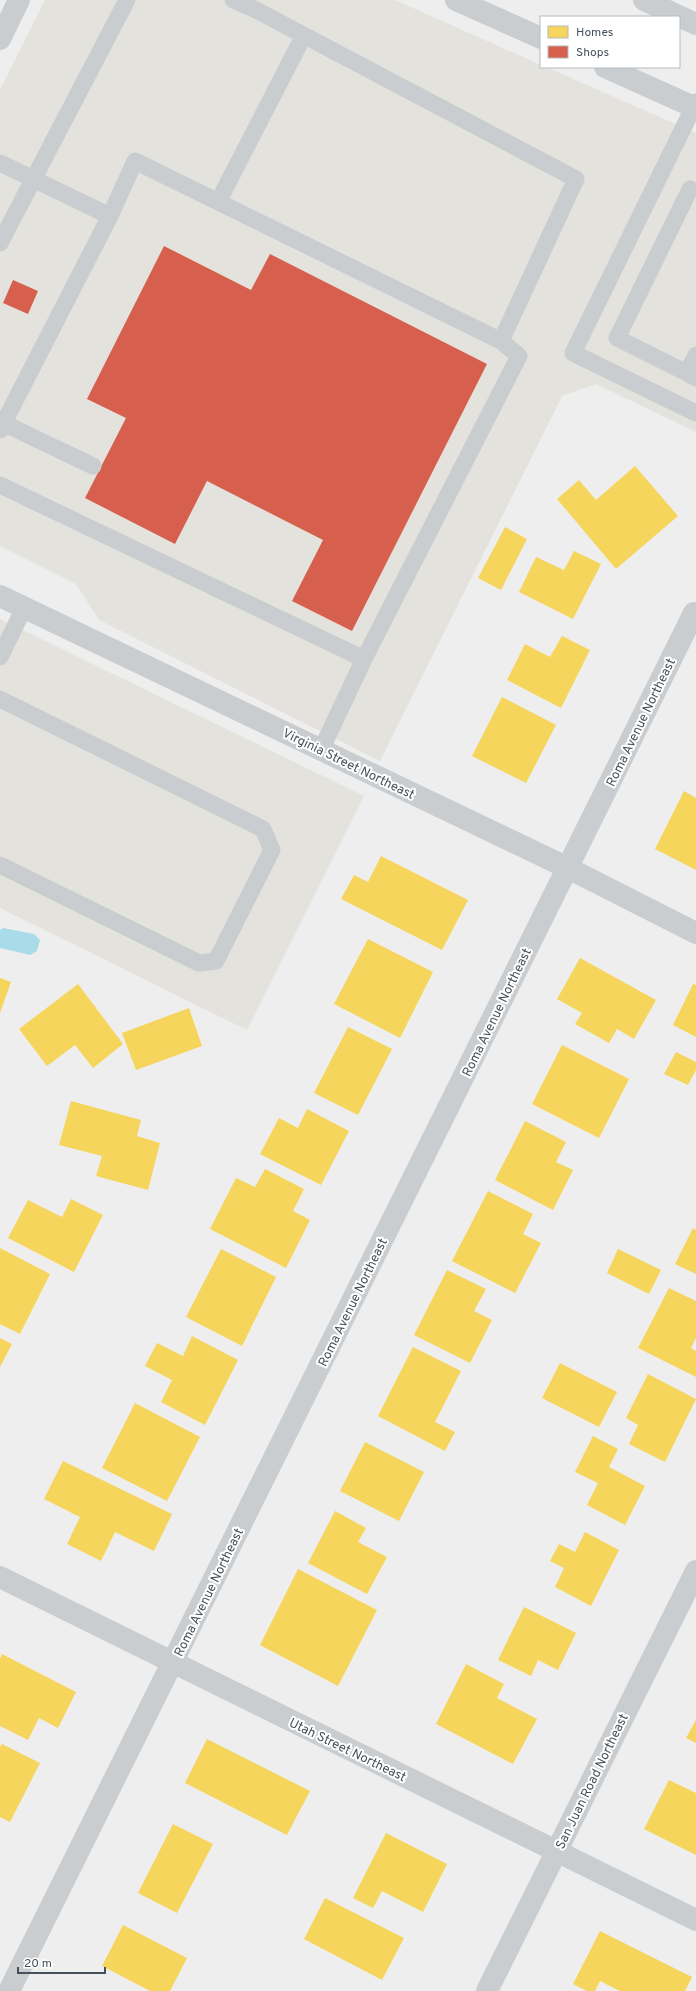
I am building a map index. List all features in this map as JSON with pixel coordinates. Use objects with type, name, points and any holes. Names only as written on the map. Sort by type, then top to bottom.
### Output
[{"type":"main road","points":[[0,39],[19,0]]},
{"type":"main road","points":[[456,0],[540,38]]},
{"type":"main road","points":[[644,0],[679,16]]},
{"type":"main road","points":[[680,17],[696,24]]},
{"type":"main road","points":[[607,68],[695,106]]},
{"type":"street","name":"Virginia Street Northeast","points":[[0,596],[568,868],[696,933]]},
{"type":"street","name":"Roma Avenue Northeast","points":[[9,1991],[694,613]]},
{"type":"street","name":"San Juan Road Northeast","points":[[487,1991],[696,1571]]},
{"type":"street","name":"Utah Street Northeast","points":[[0,1577],[696,1920]]},
{"type":"lane","points":[[0,243],[127,0]]},
{"type":"lane","points":[[233,0],[304,35],[576,179],[501,341]]},
{"type":"lane","points":[[218,202],[304,35]]},
{"type":"lane","points":[[695,106],[573,353],[696,413]]},
{"type":"lane","points":[[93,466],[2,427],[110,216],[135,161],[501,341],[520,356],[364,659],[321,750]]},
{"type":"lane","points":[[0,163],[32,180],[110,216]]},
{"type":"lane","points":[[690,189],[617,338],[692,376],[696,355]]},
{"type":"lane","points":[[0,485],[364,659]]},
{"type":"lane","points":[[0,657],[24,608]]},
{"type":"lane","points":[[0,699],[263,829],[272,850],[216,961],[199,963],[0,865]]},
{"type":"shaded area","points":[[45,0],[395,0],[540,65],[540,68],[548,68],[696,133],[696,432],[596,384],[562,396],[380,761],[99,620],[76,584],[0,546],[0,90]]},
{"type":"shaded area","points":[[0,619],[364,796],[247,1030],[0,908]]},
{"type":"water","points":[[3,928],[34,934],[40,940],[37,951],[30,955],[0,948],[0,930]]},
{"type":"building: Homes","points":[[635,466],[678,516],[616,569],[557,499],[579,480],[596,500]]},
{"type":"building: Homes","points":[[505,527],[527,539],[501,590],[478,578]]},
{"type":"building: Homes","points":[[574,551],[601,564],[573,619],[519,592],[536,557],[564,570]]},
{"type":"building: Homes","points":[[562,636],[590,650],[561,708],[507,680],[525,644],[550,657]]},
{"type":"building: Homes","points":[[502,697],[556,725],[526,783],[472,756]]},
{"type":"building: Homes","points":[[684,791],[696,798],[696,870],[655,849]]},
{"type":"building: Homes","points":[[381,856],[468,900],[442,950],[341,899],[354,875],[368,882]]},
{"type":"building: Homes","points":[[368,939],[433,972],[400,1038],[334,1004]]},
{"type":"building: Homes","points":[[580,958],[656,1000],[634,1039],[617,1029],[609,1043],[575,1024],[582,1013],[557,999]]},
{"type":"building: Homes","points":[[0,978],[11,982],[0,1013]]},
{"type":"building: Homes","points":[[78,984],[123,1044],[93,1068],[75,1045],[47,1066],[19,1029]]},
{"type":"building: Homes","points":[[693,984],[696,985],[696,1037],[673,1025]]},
{"type":"building: Homes","points":[[189,1008],[202,1046],[136,1070],[122,1033]]},
{"type":"building: Homes","points":[[348,1027],[392,1049],[358,1115],[314,1093]]},
{"type":"building: Homes","points":[[562,1045],[629,1079],[599,1138],[532,1104]]},
{"type":"building: Homes","points":[[676,1052],[696,1062],[696,1070],[688,1085],[664,1074]]},
{"type":"building: Homes","points":[[71,1101],[141,1120],[137,1136],[160,1143],[148,1190],[96,1176],[102,1156],[59,1145]]},
{"type":"building: Homes","points":[[307,1109],[349,1131],[321,1185],[260,1154],[279,1118],[298,1128]]},
{"type":"building: Homes","points":[[525,1121],[566,1142],[556,1162],[573,1170],[553,1210],[495,1180]]},
{"type":"building: Homes","points":[[265,1169],[304,1189],[293,1211],[310,1220],[286,1268],[210,1229],[236,1178],[255,1187]]},
{"type":"building: Homes","points":[[488,1191],[533,1214],[523,1234],[541,1243],[515,1293],[452,1261]]},
{"type":"building: Homes","points":[[71,1199],[103,1215],[74,1272],[8,1238],[28,1200],[62,1217]]},
{"type":"building: Homes","points":[[693,1228],[696,1230],[696,1274],[675,1264]]},
{"type":"building: Homes","points":[[0,1248],[50,1274],[20,1334],[0,1324]]},
{"type":"building: Homes","points":[[221,1249],[276,1277],[242,1346],[186,1317]]},
{"type":"building: Homes","points":[[618,1249],[661,1270],[649,1294],[607,1273]]},
{"type":"building: Homes","points":[[447,1270],[486,1289],[474,1311],[492,1320],[470,1363],[414,1335]]},
{"type":"building: Homes","points":[[669,1288],[696,1301],[696,1338],[691,1348],[696,1351],[696,1377],[638,1348]]},
{"type":"building: Homes","points":[[192,1336],[238,1360],[205,1425],[161,1402],[172,1380],[145,1366],[157,1343],[183,1356]]},
{"type":"building: Homes","points":[[0,1338],[12,1344],[0,1367]]},
{"type":"building: Homes","points":[[413,1347],[461,1371],[435,1422],[455,1432],[445,1451],[378,1416]]},
{"type":"building: Homes","points":[[560,1363],[617,1392],[599,1427],[542,1398]]},
{"type":"building: Homes","points":[[648,1374],[696,1399],[665,1462],[629,1444],[638,1425],[626,1418]]},
{"type":"building: Homes","points":[[135,1403],[200,1437],[167,1501],[102,1468]]},
{"type":"building: Homes","points":[[593,1436],[618,1449],[609,1467],[645,1486],[625,1525],[587,1505],[598,1483],[575,1472]]},
{"type":"building: Homes","points":[[365,1442],[424,1472],[399,1521],[340,1491]]},
{"type":"building: Homes","points":[[63,1461],[172,1514],[154,1551],[115,1532],[101,1561],[67,1544],[80,1517],[44,1499]]},
{"type":"building: Homes","points":[[335,1511],[366,1528],[358,1542],[387,1557],[367,1594],[308,1563]]},
{"type":"building: Homes","points":[[585,1532],[619,1550],[591,1606],[555,1587],[564,1568],[550,1561],[559,1544],[575,1552]]},
{"type":"building: Homes","points":[[298,1569],[377,1610],[338,1686],[260,1645]]},
{"type":"building: Homes","points":[[524,1607],[576,1633],[558,1670],[538,1660],[531,1676],[498,1660]]},
{"type":"building: Homes","points":[[2,1654],[76,1692],[58,1728],[39,1718],[28,1740],[0,1726],[0,1659]]},
{"type":"building: Homes","points":[[466,1664],[504,1684],[497,1698],[537,1719],[513,1764],[436,1724]]},
{"type":"building: Homes","points":[[696,1720],[696,1743],[686,1738]]},
{"type":"building: Homes","points":[[207,1739],[310,1791],[287,1835],[185,1783]]},
{"type":"building: Homes","points":[[2,1744],[40,1763],[10,1822],[0,1817],[0,1747]]},
{"type":"building: Homes","points":[[669,1780],[696,1793],[696,1855],[644,1829]]},
{"type":"building: Homes","points":[[173,1824],[213,1844],[177,1913],[138,1893]]},
{"type":"building: Homes","points":[[386,1833],[447,1864],[423,1912],[382,1891],[373,1908],[353,1898]]},
{"type":"building: Homes","points":[[325,1898],[404,1938],[382,1980],[304,1939]]},
{"type":"building: Homes","points":[[123,1925],[187,1958],[170,1991],[150,1991],[102,1966]]},
{"type":"building: Homes","points":[[600,1931],[692,1977],[685,1991],[620,1991],[600,1981],[595,1991],[587,1991],[573,1984]]},
{"type":"building: Shops","points":[[164,246],[251,290],[270,254],[487,364],[352,631],[292,601],[323,540],[207,481],[175,544],[85,498],[126,418],[87,399]]},
{"type":"building: Shops","points":[[13,280],[38,291],[28,314],[3,303]]}]
